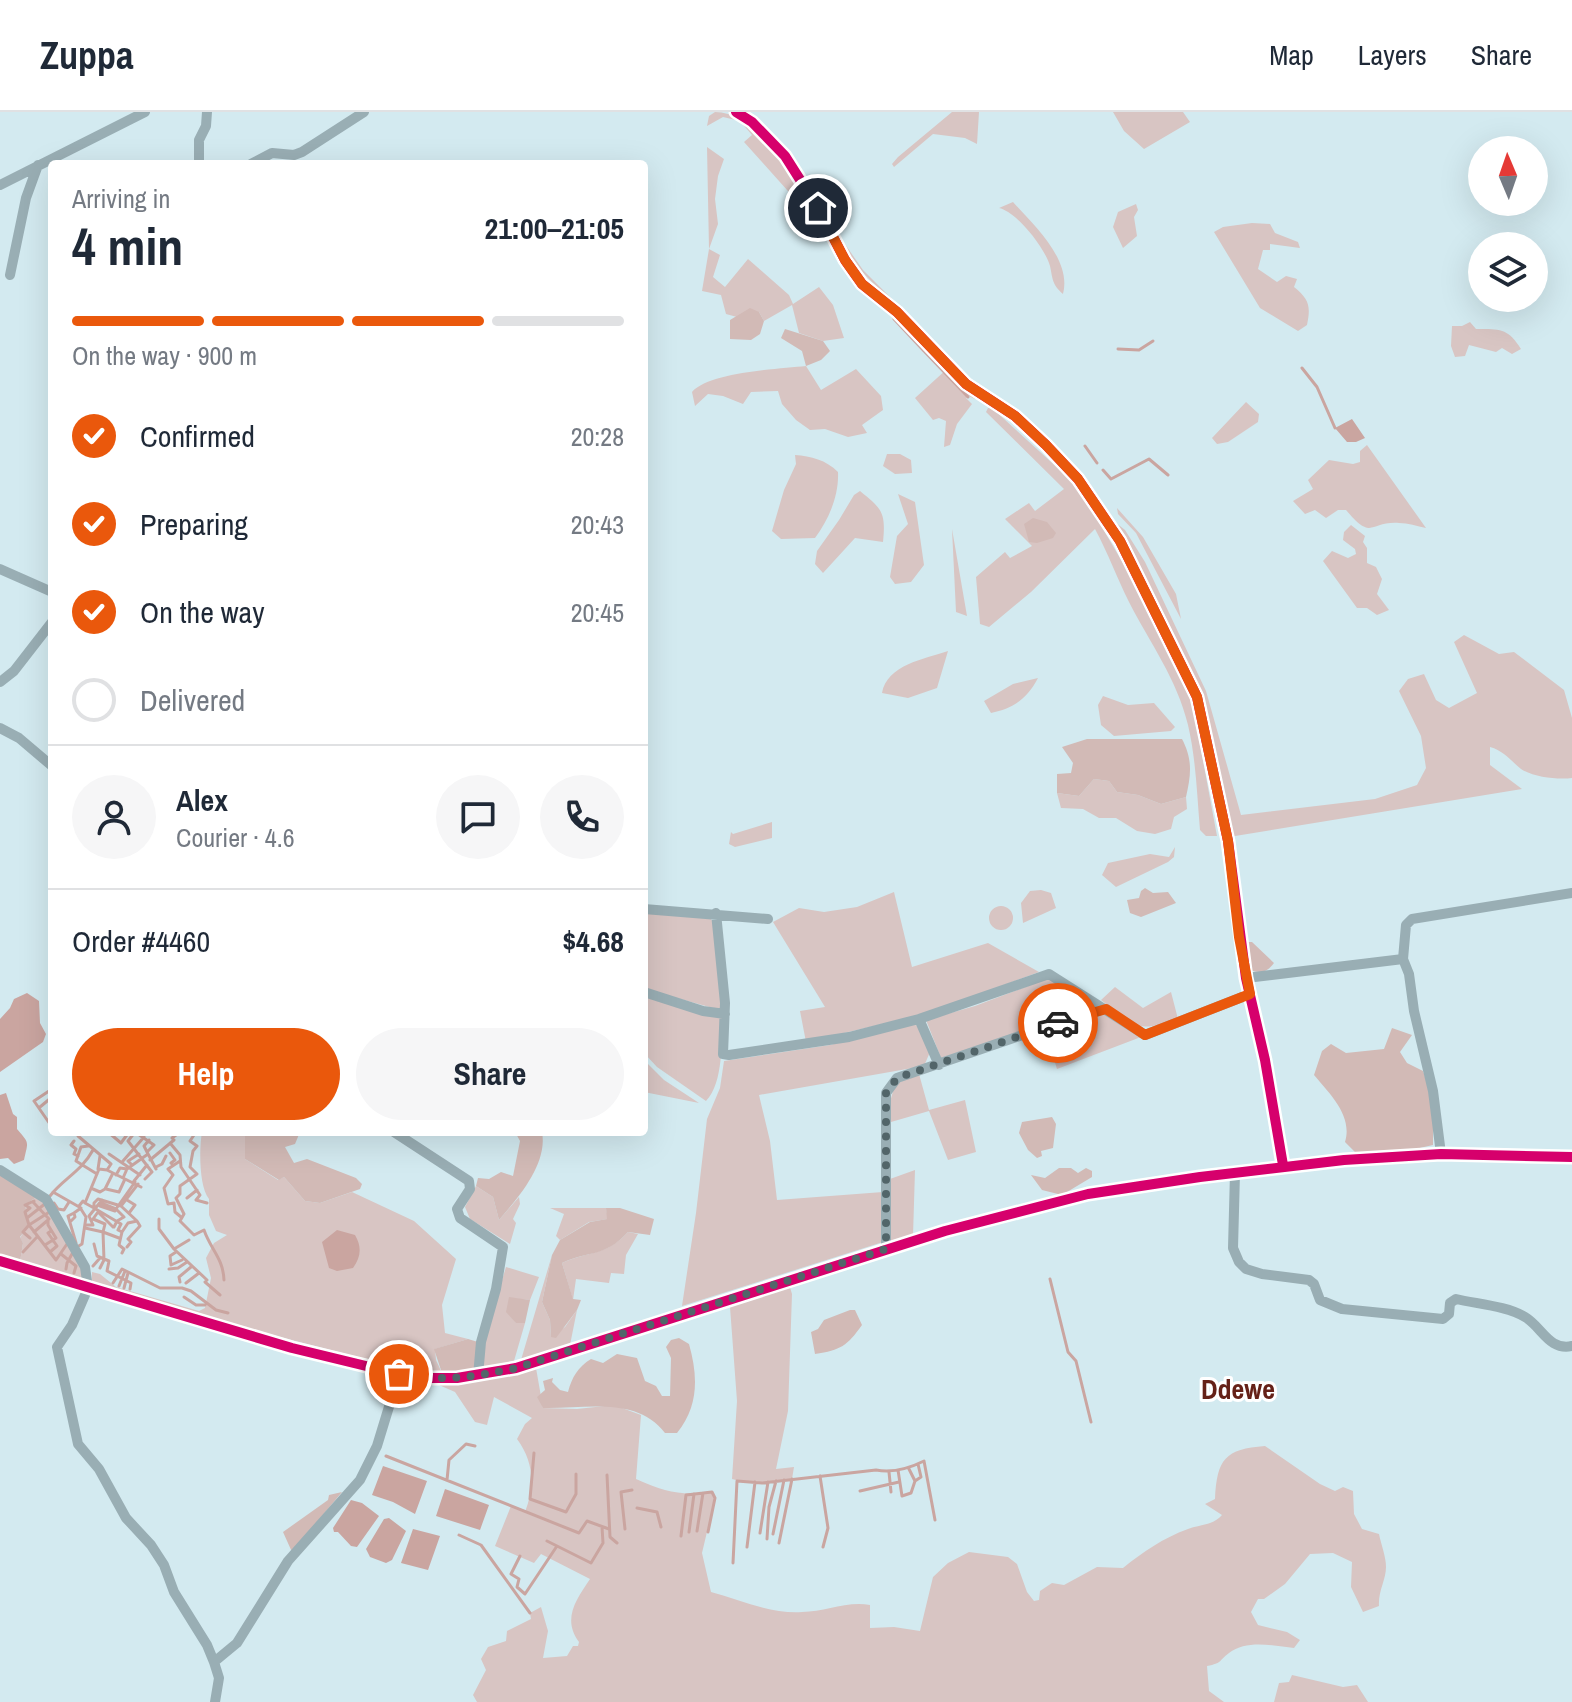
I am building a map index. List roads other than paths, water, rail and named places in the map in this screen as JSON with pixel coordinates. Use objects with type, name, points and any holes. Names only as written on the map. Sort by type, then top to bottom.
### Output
[{"type":"street","points":[[48,160],[145,112]]},
{"type":"street","points":[[199,160],[199,140],[206,126],[207,112]]},
{"type":"street","points":[[288,160],[364,112]]},
{"type":"street","points":[[736,112],[752,122],[785,156],[862,284],[897,312],[966,384],[1015,416],[1046,445],[1078,479],[1120,541],[1197,697],[1228,841],[1246,978],[1265,1060],[1283,1165]]},
{"type":"street","points":[[259,160],[276,152],[294,155]]},
{"type":"street","points":[[0,185],[48,160]]},
{"type":"street","points":[[10,275],[26,198],[38,165]]},
{"type":"street","points":[[0,177],[15,177]]},
{"type":"street","points":[[0,569],[48,590]]},
{"type":"street","points":[[0,682],[14,671],[48,627]]},
{"type":"street","points":[[0,728],[19,738],[48,763]]},
{"type":"street","points":[[1441,1154],[1433,1091],[1414,1011],[1409,974],[1403,959],[1405,928],[1409,921],[1572,893]]},
{"type":"street","points":[[648,909],[768,919]]},
{"type":"street","points":[[716,913],[725,1014],[723,1054],[729,1055],[826,1042],[919,1019],[1049,974],[1145,1035],[1250,994]]},
{"type":"street","points":[[1246,978],[1403,959]]},
{"type":"street","points":[[648,993],[703,1011],[725,1014]]},
{"type":"street","points":[[886,1249],[886,1093],[897,1078],[1106,1009]]},
{"type":"street","points":[[919,1019],[939,1065]]},
{"type":"street","points":[[400,1136],[469,1181],[470,1189],[457,1213],[503,1247],[496,1289],[481,1342],[478,1376]]},
{"type":"street","points":[[0,1261],[292,1348],[399,1374],[441,1379],[478,1376],[516,1368],[886,1249],[1056,1201],[1154,1183],[1283,1165],[1441,1154],[1572,1157]]},
{"type":"street","points":[[0,1170],[46,1199],[85,1267],[88,1288],[72,1325],[57,1347],[76,1438],[84,1453],[99,1469],[126,1518],[151,1545],[164,1565],[174,1592],[207,1645],[219,1678],[215,1702]]},
{"type":"street","points":[[1235,1173],[1233,1248],[1246,1269],[1309,1280],[1314,1284],[1320,1300],[1342,1309],[1443,1319],[1449,1314],[1450,1303],[1456,1299],[1522,1314],[1549,1341],[1559,1346],[1572,1346]]},
{"type":"street","points":[[214,1662],[237,1643],[288,1561],[360,1480],[377,1446],[399,1374]]},
{"type":"waterway","points":[[894,319],[924,351]]},
{"type":"waterway","points":[[1118,349],[1139,350],[1153,341]]},
{"type":"waterway","points":[[925,352],[968,397]]},
{"type":"waterway","points":[[1302,368],[1317,387],[1335,428]]},
{"type":"waterway","points":[[1085,446],[1097,463]]},
{"type":"waterway","points":[[1103,470],[1111,479],[1149,459],[1168,475]]},
{"type":"waterway","points":[[48,1092],[34,1101],[48,1121]]},
{"type":"waterway","points":[[40,1107],[48,1100]]},
{"type":"waterway","points":[[78,1136],[111,1164],[107,1170]]},
{"type":"waterway","points":[[113,1136],[121,1143],[126,1136]]},
{"type":"waterway","points":[[132,1136],[128,1141],[152,1172],[145,1179]]},
{"type":"waterway","points":[[141,1136],[154,1145],[147,1152],[156,1169]]},
{"type":"waterway","points":[[150,1160],[174,1140],[175,1136]]},
{"type":"waterway","points":[[193,1136],[190,1141],[197,1146],[190,1167],[197,1174],[180,1186],[180,1194],[176,1198],[184,1214],[180,1221],[194,1235],[204,1230],[219,1260],[224,1280]]},
{"type":"waterway","points":[[123,1161],[144,1137]]},
{"type":"waterway","points":[[123,1178],[127,1169],[148,1154],[144,1146],[149,1140]]},
{"type":"waterway","points":[[74,1141],[71,1145],[78,1156]]},
{"type":"waterway","points":[[170,1143],[180,1155],[181,1167],[200,1195],[196,1200],[207,1203]]},
{"type":"waterway","points":[[88,1146],[81,1147],[76,1161],[97,1174]]},
{"type":"waterway","points":[[50,1196],[93,1150]]},
{"type":"waterway","points":[[170,1153],[175,1160],[171,1163],[173,1165]]},
{"type":"waterway","points":[[109,1154],[140,1175]]},
{"type":"waterway","points":[[132,1165],[128,1161],[139,1154]]},
{"type":"waterway","points":[[98,1169],[100,1156]]},
{"type":"waterway","points":[[156,1167],[162,1164],[166,1156]]},
{"type":"waterway","points":[[180,1161],[168,1169],[173,1175],[164,1188],[168,1204],[174,1203],[175,1212],[181,1217]]},
{"type":"waterway","points":[[134,1181],[147,1165]]},
{"type":"waterway","points":[[116,1175],[120,1168],[127,1169]]},
{"type":"waterway","points":[[77,1247],[82,1244],[86,1217],[79,1206],[83,1201],[85,1203],[99,1169],[141,1187]]},
{"type":"waterway","points":[[93,1189],[100,1192],[105,1189],[113,1173]]},
{"type":"waterway","points":[[106,1189],[119,1192],[125,1179]]},
{"type":"waterway","points":[[114,1227],[124,1217],[116,1209],[135,1182]]},
{"type":"waterway","points":[[85,1203],[94,1208],[98,1199],[121,1206],[138,1184]]},
{"type":"waterway","points":[[187,1198],[197,1190]]},
{"type":"waterway","points":[[53,1192],[81,1208],[74,1213],[75,1217],[70,1222]]},
{"type":"waterway","points":[[87,1225],[93,1225],[89,1216],[102,1200]]},
{"type":"waterway","points":[[127,1200],[135,1205],[129,1213]]},
{"type":"waterway","points":[[34,1201],[25,1205],[30,1208],[25,1212],[29,1225],[56,1260],[67,1244]]},
{"type":"waterway","points":[[33,1202],[49,1219]]},
{"type":"waterway","points":[[54,1203],[58,1209],[64,1210],[69,1202]]},
{"type":"waterway","points":[[27,1218],[46,1203]]},
{"type":"waterway","points":[[101,1203],[116,1209]]},
{"type":"waterway","points":[[100,1206],[115,1211]]},
{"type":"waterway","points":[[121,1206],[137,1221],[128,1223],[122,1232],[119,1245],[124,1249],[122,1253]]},
{"type":"waterway","points":[[94,1208],[121,1224],[118,1230],[122,1232]]},
{"type":"waterway","points":[[30,1238],[23,1232],[51,1211]]},
{"type":"waterway","points":[[98,1212],[93,1219],[105,1224],[103,1232],[119,1238]]},
{"type":"waterway","points":[[74,1213],[68,1216],[76,1243]]},
{"type":"waterway","points":[[99,1213],[113,1227]]},
{"type":"waterway","points":[[159,1219],[159,1229],[174,1249]]},
{"type":"waterway","points":[[34,1232],[48,1220],[56,1238],[45,1245]]},
{"type":"waterway","points":[[127,1247],[131,1242],[128,1239],[140,1226],[137,1221]]},
{"type":"waterway","points":[[85,1228],[103,1232],[104,1260],[100,1268]]},
{"type":"waterway","points":[[50,1252],[57,1246],[48,1233],[51,1231]]},
{"type":"waterway","points":[[23,1252],[37,1237]]},
{"type":"waterway","points":[[189,1240],[174,1249],[220,1295]]},
{"type":"waterway","points":[[94,1244],[97,1256],[109,1261],[107,1271],[131,1283],[130,1289]]},
{"type":"waterway","points":[[176,1252],[170,1256],[171,1265],[182,1260]]},
{"type":"waterway","points":[[61,1254],[76,1266],[74,1273]]},
{"type":"waterway","points":[[66,1269],[72,1254]]},
{"type":"waterway","points":[[93,1266],[100,1258]]},
{"type":"waterway","points":[[169,1269],[187,1262]]},
{"type":"waterway","points":[[180,1282],[179,1277],[191,1267]]},
{"type":"waterway","points":[[113,1283],[122,1269],[160,1288],[191,1291],[216,1310],[228,1313]]},
{"type":"waterway","points":[[119,1286],[125,1271]]},
{"type":"waterway","points":[[124,1288],[128,1273]]},
{"type":"waterway","points":[[186,1283],[199,1273]]},
{"type":"waterway","points":[[1050,1279],[1068,1352],[1076,1361],[1091,1422]]},
{"type":"waterway","points":[[184,1297],[196,1305],[205,1305]]},
{"type":"waterway","points":[[447,1480],[449,1460],[466,1444],[475,1446]]},
{"type":"waterway","points":[[534,1453],[530,1499],[566,1512],[576,1494],[576,1474]]},
{"type":"waterway","points":[[386,1456],[579,1533],[587,1521],[609,1529]]},
{"type":"waterway","points":[[733,1563],[737,1481],[762,1483],[876,1470],[894,1471],[924,1461],[935,1520]]},
{"type":"waterway","points":[[915,1481],[921,1477],[918,1464]]},
{"type":"waterway","points":[[898,1470],[902,1496],[911,1493],[915,1481],[909,1469]]},
{"type":"waterway","points":[[889,1472],[891,1492]]},
{"type":"waterway","points":[[607,1475],[610,1537],[617,1543]]},
{"type":"waterway","points":[[820,1476],[828,1528],[823,1547]]},
{"type":"waterway","points":[[779,1543],[792,1479]]},
{"type":"waterway","points":[[773,1534],[784,1480]]},
{"type":"waterway","points":[[767,1539],[769,1507],[776,1481]]},
{"type":"waterway","points":[[747,1547],[755,1482]]},
{"type":"waterway","points":[[760,1533],[768,1482]]},
{"type":"waterway","points":[[860,1491],[899,1482]]},
{"type":"waterway","points":[[625,1529],[621,1492],[632,1490]]},
{"type":"waterway","points":[[681,1536],[686,1495],[712,1492],[715,1498],[708,1532]]},
{"type":"waterway","points":[[697,1531],[703,1493]]},
{"type":"waterway","points":[[689,1532],[694,1494]]},
{"type":"waterway","points":[[637,1508],[657,1512],[661,1527]]},
{"type":"waterway","points":[[547,1541],[591,1563],[603,1543],[602,1527]]},
{"type":"waterway","points":[[459,1535],[481,1545],[530,1613]]},
{"type":"waterway","points":[[520,1556],[511,1574],[519,1579],[517,1587],[525,1594],[557,1546]]},
{"type":"district","name":"Ddewe","points":[[1238,1389]]}]
